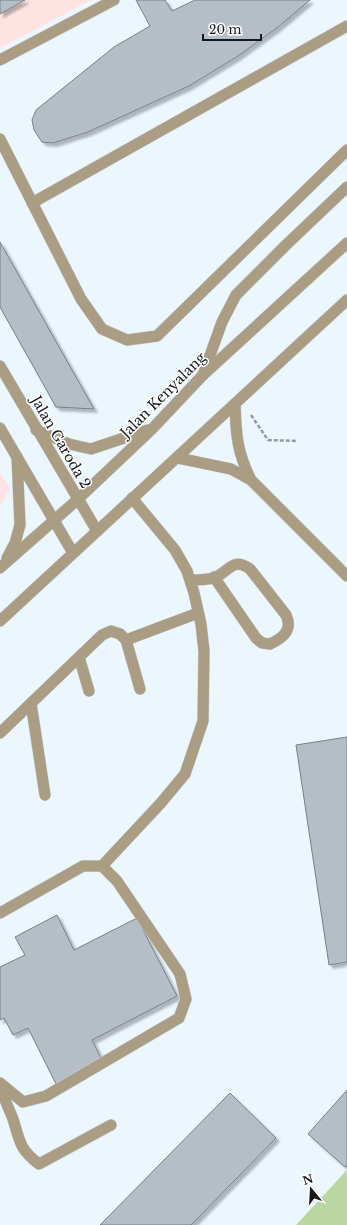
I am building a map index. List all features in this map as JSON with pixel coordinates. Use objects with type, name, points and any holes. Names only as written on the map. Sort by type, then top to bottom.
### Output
[{"type":"street","points":[[0,60],[114,0]]},
{"type":"street","points":[[32,203],[347,26]]},
{"type":"street","points":[[0,139],[81,299],[102,329],[127,340],[157,336],[347,150]]},
{"type":"street","points":[[203,375],[222,322],[236,295],[347,187]]},
{"type":"street","name":"Jalan Kenyalang","points":[[1,567],[77,500],[152,429],[203,375],[347,243]]},
{"type":"street","points":[[0,621],[132,498],[178,458],[347,300]]},
{"type":"street","name":"Jalan Garoda 2","points":[[0,366],[77,500],[98,531]]},
{"type":"street","points":[[238,402],[236,434],[241,460],[251,480]]},
{"type":"street","points":[[0,428],[52,521],[73,553]]},
{"type":"street","points":[[36,430],[69,444],[91,449],[152,429]]},
{"type":"street","points":[[1,567],[15,543],[20,525],[17,457]]},
{"type":"street","points":[[178,458],[231,468],[251,480],[347,576]]},
{"type":"street","points":[[102,866],[160,804],[185,774],[203,721],[204,651],[198,613],[190,580],[176,550],[132,498]]},
{"type":"street","points":[[190,580],[214,578],[237,563],[244,565],[250,569],[286,615],[289,621],[288,629],[284,635],[270,644],[262,643],[256,638],[214,578]]},
{"type":"street","points":[[126,640],[198,613]]},
{"type":"street","points":[[0,733],[102,635],[111,631],[120,634],[126,640],[140,689]]},
{"type":"street","points":[[79,657],[90,691]]},
{"type":"street","points":[[31,703],[45,795]]},
{"type":"street","points":[[0,913],[83,866],[102,866],[117,881],[180,974],[186,999],[179,1018],[46,1096],[23,1102],[0,1083]]},
{"type":"street","points":[[0,1087],[13,1119],[17,1139],[28,1155],[39,1164],[111,1125]]},
{"type":"path","points":[[238,402],[268,440],[297,441]]},
{"type":"shaded area","points":[[0,0],[91,0],[0,48]]},
{"type":"shaded area","points":[[0,472],[10,489],[0,506]]},
{"type":"green space","points":[[347,1170],[347,1225],[296,1225]]},
{"type":"building","points":[[0,0],[25,0],[0,14]]},
{"type":"building","points":[[136,0],[165,0],[172,11],[195,0],[310,0],[278,27],[238,56],[189,86],[88,132],[53,143],[42,142],[34,130],[32,120],[36,110],[114,47],[150,26]]},
{"type":"building","points":[[0,242],[94,409],[56,407],[0,307]]},
{"type":"building","points":[[347,737],[347,962],[329,965],[296,745]]},
{"type":"building","points":[[57,915],[74,950],[137,918],[177,996],[92,1040],[102,1060],[56,1084],[28,1028],[13,1035],[4,1018],[0,1020],[0,967],[25,955],[15,937]]},
{"type":"building","points":[[347,1090],[347,1165],[345,1167],[308,1134]]},
{"type":"building","points":[[230,1093],[276,1138],[191,1225],[100,1225]]}]
